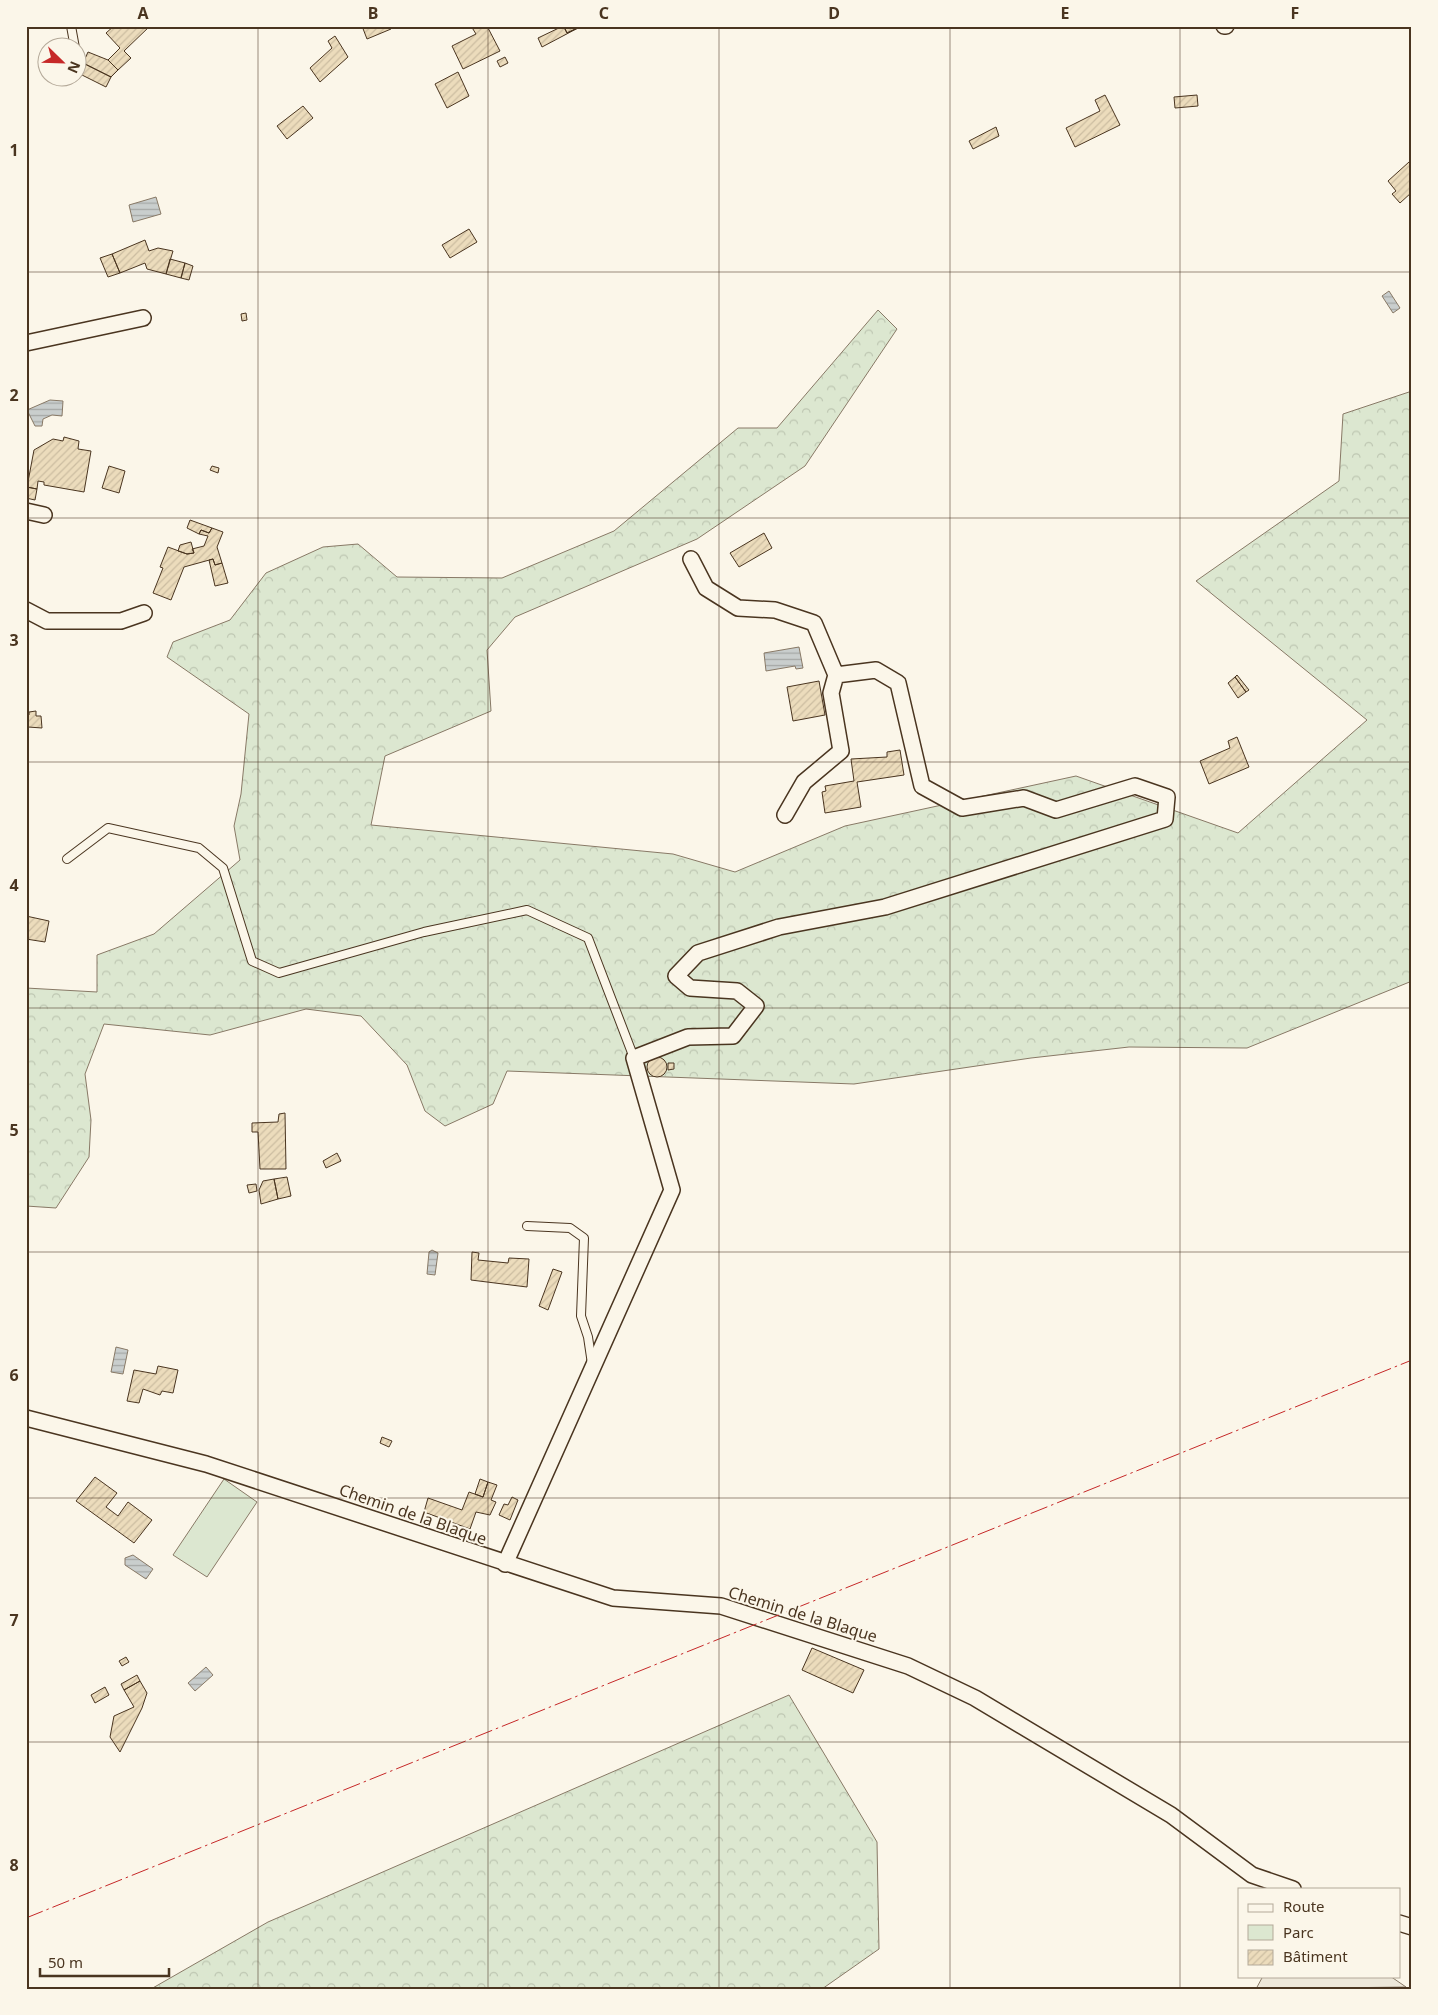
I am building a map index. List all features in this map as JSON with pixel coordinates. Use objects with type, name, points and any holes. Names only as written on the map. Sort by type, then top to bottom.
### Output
[{"type":"street","points":[[26,343],[143,318]]},
{"type":"street","points":[[26,511],[44,515]]},
{"type":"street","points":[[691,559],[706,588],[738,608],[775,610],[814,623],[836,675],[831,694],[841,751],[804,782],[785,814]]},
{"type":"street","points":[[26,610],[47,621],[122,621],[144,613]]},
{"type":"street","points":[[505,1564],[672,1190],[634,1058],[688,1037],[734,1036],[756,1006],[737,991],[690,988],[676,976],[698,953],[778,927],[885,907],[1165,818],[1168,796],[1135,786],[1056,810],[1024,798],[962,808],[922,786],[898,683],[876,670],[836,675]]},
{"type":"street","name":"Chemin de la Blaque","points":[[26,1418],[206,1464],[613,1598],[722,1606],[908,1666],[975,1698],[1171,1815],[1252,1875],[1291,1888]]},
{"type":"street","points":[[1400,1923],[1412,1927]]},
{"type":"lane","points":[[67,859],[108,828],[199,848],[222,868],[252,961],[279,973],[424,932],[527,910],[588,938],[634,1058]]},
{"type":"lane","points":[[527,1226],[570,1228],[584,1238],[581,1316],[588,1337],[592,1371]]},
{"type":"green space","points":[[878,310],[897,329],[805,466],[697,539],[515,617],[487,650],[491,711],[385,756],[371,825],[673,854],[735,872],[845,826],[1076,776],[1238,833],[1367,720],[1196,581],[1339,481],[1343,414],[1412,391],[1412,981],[1247,1048],[1129,1047],[1031,1058],[854,1084],[507,1071],[493,1104],[445,1126],[425,1111],[407,1065],[361,1016],[306,1009],[210,1035],[104,1024],[85,1074],[91,1120],[89,1157],[56,1208],[26,1206],[26,988],[97,992],[97,955],[154,934],[240,860],[234,826],[241,794],[249,714],[167,657],[173,642],[230,620],[266,573],[323,547],[358,544],[397,577],[502,578],[614,531],[738,428],[777,428]]},
{"type":"green space","points":[[224,1479],[257,1502],[207,1577],[173,1555]]},
{"type":"green space","points":[[789,1695],[877,1842],[879,1949],[822,1989],[151,1989],[268,1922]]},
{"type":"shaded area","points":[[156,197],[161,214],[133,222],[129,205]]},
{"type":"shaded area","points":[[1389,291],[1400,308],[1393,313],[1382,296]]},
{"type":"shaded area","points":[[50,400],[63,401],[62,416],[52,415],[43,419],[42,426],[35,426],[27,410]]},
{"type":"shaded area","points":[[799,647],[803,668],[796,669],[795,666],[766,671],[764,653]]},
{"type":"shaded area","points":[[432,1250],[438,1253],[435,1275],[427,1274],[429,1252]]},
{"type":"shaded area","points":[[116,1347],[128,1350],[123,1374],[111,1372]]},
{"type":"shaded area","points":[[133,1555],[153,1569],[146,1579],[125,1565],[125,1558]]},
{"type":"shaded area","points":[[206,1667],[213,1675],[195,1691],[188,1683]]},
{"type":"shaded area","points":[[1262,1978],[1393,1978],[1406,1987],[1256,1989]]},
{"type":"building","points":[[114,26],[150,26],[124,51],[131,58],[118,70],[108,60],[120,48],[106,33]]},
{"type":"building","points":[[362,26],[390,26],[391,29],[367,39]]},
{"type":"building","points":[[471,26],[487,26],[500,51],[463,69],[452,46],[476,34]]},
{"type":"building","points":[[563,26],[567,33],[578,28],[542,47],[538,38]]},
{"type":"building","points":[[564,26],[576,26],[577,28],[567,33]]},
{"type":"building","points":[[335,36],[348,57],[320,82],[310,68],[332,48],[328,41]]},
{"type":"building","points":[[88,52],[108,60],[118,70],[111,77],[88,66]]},
{"type":"building","points":[[505,57],[508,63],[500,67],[497,61]]},
{"type":"building","points":[[88,66],[111,77],[106,87],[88,78]]},
{"type":"building","points":[[458,72],[469,96],[447,108],[435,84]]},
{"type":"building","points":[[1105,95],[1120,125],[1075,147],[1066,128],[1100,111],[1095,100]]},
{"type":"building","points":[[1197,95],[1198,106],[1175,108],[1174,97]]},
{"type":"building","points":[[303,106],[313,118],[287,139],[277,126]]},
{"type":"building","points":[[996,127],[999,136],[973,149],[969,141]]},
{"type":"building","points":[[1409,162],[1412,165],[1412,192],[1400,203],[1392,194],[1396,191],[1388,181]]},
{"type":"building","points":[[469,229],[477,242],[450,258],[442,245]]},
{"type":"building","points":[[145,240],[149,251],[158,248],[173,251],[166,274],[147,269],[145,263],[120,273],[112,254]]},
{"type":"building","points":[[112,254],[120,273],[108,277],[100,258]]},
{"type":"building","points":[[170,259],[185,263],[181,278],[166,274]]},
{"type":"building","points":[[185,263],[193,266],[189,280],[181,278]]},
{"type":"building","points":[[246,313],[247,320],[242,321],[241,314]]},
{"type":"building","points":[[64,437],[79,441],[78,449],[91,451],[84,492],[44,485],[44,482],[38,481],[37,489],[27,487],[34,450],[53,439],[63,441]]},
{"type":"building","points":[[109,466],[125,471],[119,493],[102,488]]},
{"type":"building","points":[[212,466],[219,468],[218,473],[210,470]]},
{"type":"building","points":[[27,487],[37,489],[35,500],[26,498]]},
{"type":"building","points":[[190,520],[212,528],[209,533],[201,530],[199,534],[187,528]]},
{"type":"building","points":[[212,528],[223,532],[217,547],[222,563],[215,565],[213,559],[184,567],[171,600],[153,593],[163,568],[160,567],[168,547],[187,554],[194,553],[192,549],[204,546],[208,536],[199,534],[201,530],[209,533]]},
{"type":"building","points":[[764,533],[772,548],[739,567],[730,553]]},
{"type":"building","points":[[191,542],[194,553],[187,554],[178,551],[180,545]]},
{"type":"building","points":[[213,559],[215,565],[222,563],[228,583],[215,586],[209,560]]},
{"type":"building","points":[[1237,675],[1249,690],[1246,692],[1235,677]]},
{"type":"building","points":[[1235,677],[1246,692],[1238,698],[1228,683]]},
{"type":"building","points":[[819,681],[825,715],[793,721],[787,687]]},
{"type":"building","points":[[36,711],[36,716],[41,716],[42,728],[28,727],[27,715],[29,715],[29,712]]},
{"type":"building","points":[[1237,737],[1249,767],[1209,784],[1200,761],[1230,748],[1228,741]]},
{"type":"building","points":[[900,750],[904,775],[857,782],[861,807],[825,813],[822,792],[826,791],[825,786],[854,781],[851,759],[887,757],[887,752]]},
{"type":"building","points":[[26,916],[49,921],[45,942],[26,939]]},
{"type":"building","points":[[653,1057],[661,1057],[667,1063],[667,1071],[661,1077],[653,1077],[647,1071],[647,1063]]},
{"type":"building","points":[[668,1063],[674,1063],[674,1069],[668,1070]]},
{"type":"building","points":[[285,1113],[286,1169],[260,1169],[258,1132],[252,1132],[252,1123],[278,1122],[279,1114]]},
{"type":"building","points":[[337,1153],[341,1161],[326,1168],[323,1161]]},
{"type":"building","points":[[287,1177],[291,1196],[278,1199],[274,1179]]},
{"type":"building","points":[[274,1179],[278,1199],[261,1204],[259,1190],[263,1181]]},
{"type":"building","points":[[256,1184],[257,1191],[249,1193],[247,1185]]},
{"type":"building","points":[[472,1252],[479,1253],[478,1260],[508,1263],[509,1258],[529,1259],[527,1287],[471,1280]]},
{"type":"building","points":[[553,1269],[562,1272],[548,1310],[539,1306]]},
{"type":"building","points":[[158,1366],[178,1370],[173,1393],[162,1391],[160,1395],[143,1389],[139,1403],[127,1401],[134,1370],[156,1374]]},
{"type":"building","points":[[382,1437],[392,1441],[389,1447],[380,1443]]},
{"type":"building","points":[[95,1477],[117,1493],[106,1507],[118,1516],[128,1502],[152,1520],[134,1543],[76,1501]]},
{"type":"building","points":[[480,1479],[488,1482],[483,1497],[475,1494]]},
{"type":"building","points":[[488,1482],[497,1485],[491,1500],[496,1502],[490,1515],[476,1512],[470,1529],[424,1512],[428,1498],[462,1510],[469,1492],[483,1497]]},
{"type":"building","points":[[512,1497],[518,1500],[510,1520],[499,1515],[504,1504],[508,1505]]},
{"type":"building","points":[[812,1648],[864,1670],[853,1693],[802,1670]]},
{"type":"building","points":[[126,1657],[129,1662],[122,1666],[119,1661]]},
{"type":"building","points":[[137,1675],[140,1681],[124,1690],[121,1684]]},
{"type":"building","points":[[140,1681],[147,1693],[142,1708],[120,1752],[110,1737],[114,1716],[134,1707],[124,1690]]},
{"type":"building","points":[[105,1687],[109,1695],[95,1703],[91,1695]]},
{"type":"power","points":[[26,1918],[1412,1360]]}]
